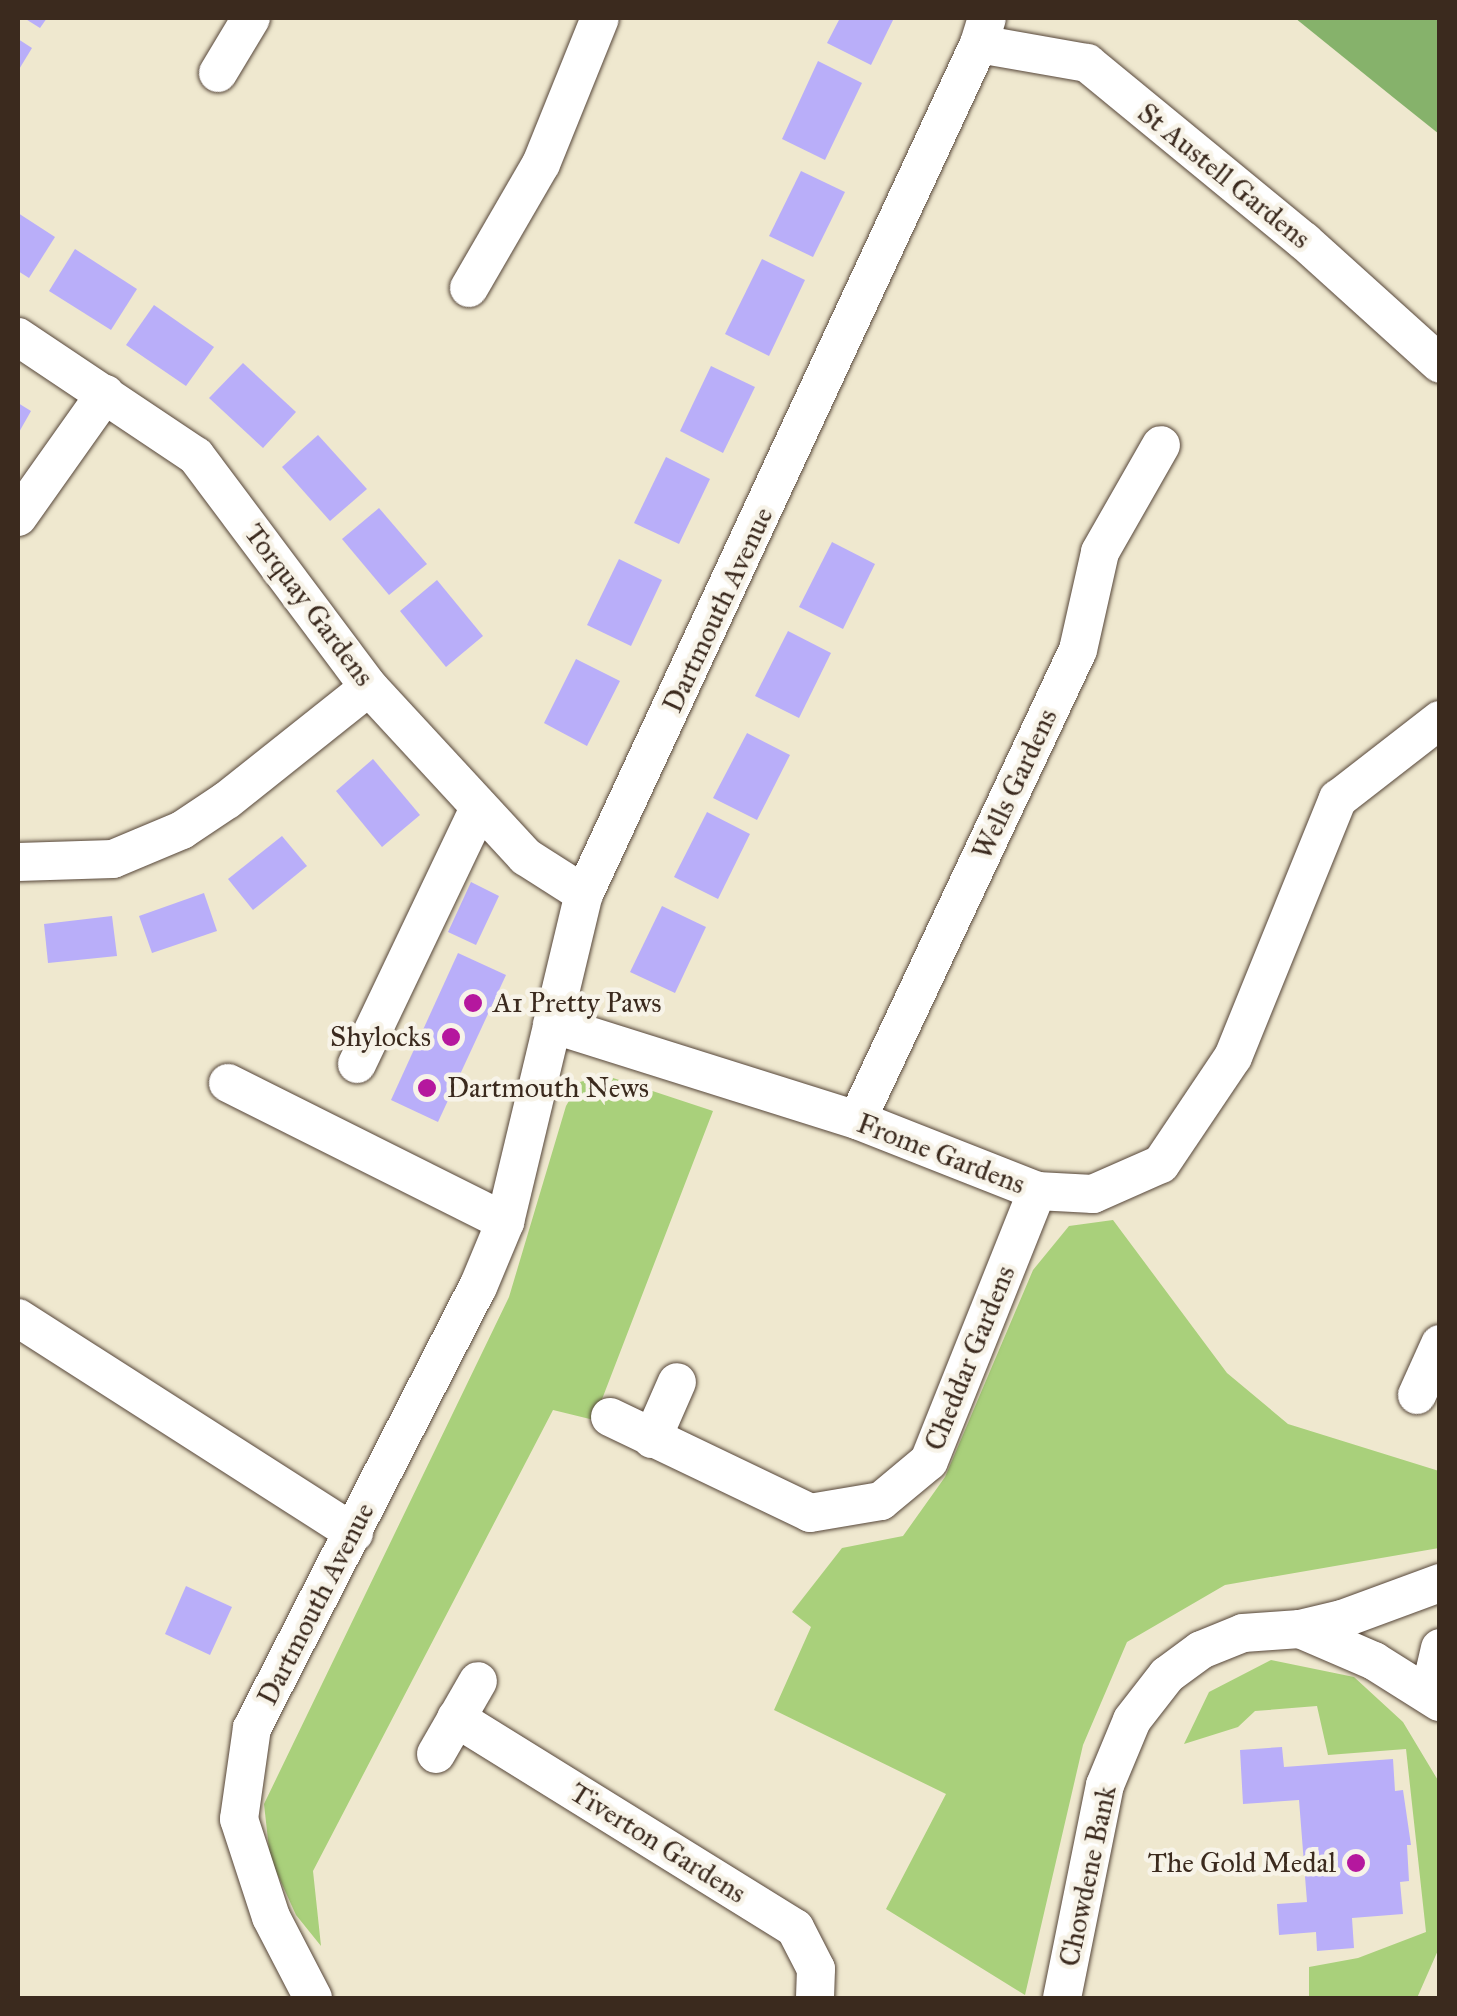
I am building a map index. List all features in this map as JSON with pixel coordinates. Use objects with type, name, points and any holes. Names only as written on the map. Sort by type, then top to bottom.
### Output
[{"type":"street","points":[[218,72],[251,18]]},
{"type":"street","points":[[469,288],[541,164],[600,18]]},
{"type":"street","name":"St Austell Gardens","points":[[983,30],[1087,63],[1304,240],[1440,364]]},
{"type":"street","name":"Dartmouth Avenue","points":[[313,1998],[271,1917],[239,1819],[252,1728],[478,1287],[504,1222],[584,894],[983,30]]},
{"type":"street","name":"Torquay Gardens","points":[[18,337],[196,456],[369,687],[526,857],[584,894]]},
{"type":"street","points":[[18,517],[105,394]]},
{"type":"street","name":"Wells Gardens","points":[[856,1120],[1078,650],[1100,552],[1161,445]]},
{"type":"street","points":[[18,862],[112,859],[182,830],[227,800],[369,687]]},
{"type":"street","name":"Frome Gardens","points":[[552,1024],[856,1120],[1037,1191],[1093,1194],[1161,1164],[1234,1057],[1338,798],[1440,720]]},
{"type":"street","points":[[357,1064],[479,808]]},
{"type":"street","points":[[228,1083],[504,1222]]},
{"type":"street","name":"Cheddar Gardens","points":[[610,1418],[810,1513],[881,1501],[928,1461],[1037,1191]]},
{"type":"street","points":[[18,1318],[354,1534]]},
{"type":"street","points":[[1417,1395],[1440,1344]]},
{"type":"street","points":[[652,1438],[677,1382]]},
{"type":"street","name":"Chowdene Bank","points":[[1062,1998],[1105,1786],[1132,1720],[1167,1675],[1201,1650],[1243,1633],[1300,1630],[1440,1583]]},
{"type":"street","name":"Chowdene Bank","points":[[1300,1630],[1374,1660],[1440,1702]]},
{"type":"street","points":[[1440,1648],[1435,1670],[1440,1702]]},
{"type":"street","points":[[436,1754],[478,1681]]},
{"type":"street","name":"Tiverton Gardens","points":[[456,1718],[795,1928],[816,1968],[816,1998]]},
{"type":"green space","points":[[1295,18],[1439,18],[1439,134],[1394,98]]},
{"type":"green space","points":[[604,1075],[713,1111],[594,1420],[553,1410],[313,1871],[321,1946],[296,1915],[270,1858],[264,1804],[509,1297],[566,1106],[580,1082]]},
{"type":"green space","points":[[1113,1220],[1227,1373],[1288,1424],[1439,1471],[1439,1548],[1225,1585],[1127,1642],[1083,1745],[1025,1995],[886,1909],[946,1794],[774,1710],[811,1627],[792,1612],[842,1548],[903,1536],[945,1477],[1033,1270],[1069,1226]]},
{"type":"green space","points":[[1271,1660],[1354,1677],[1403,1722],[1439,1782],[1439,1948],[1417,1998],[1309,1998],[1309,1967],[1358,1958],[1426,1932],[1406,1749],[1328,1755],[1317,1706],[1255,1711],[1238,1727],[1184,1744],[1209,1692]]},
{"type":"building","points":[[24,18],[47,18],[40,28]]},
{"type":"building","points":[[840,18],[894,18],[871,65],[827,43]]},
{"type":"building","points":[[18,39],[32,48],[18,71]]},
{"type":"building","points":[[818,61],[862,83],[825,160],[782,139]]},
{"type":"building","points":[[801,171],[845,192],[813,257],[769,236]]},
{"type":"building","points":[[18,213],[55,237],[29,278],[18,271]]},
{"type":"building","points":[[75,249],[137,289],[111,330],[49,291]]},
{"type":"building","points":[[762,259],[805,280],[769,356],[725,334]]},
{"type":"building","points":[[154,305],[214,347],[186,386],[126,345]]},
{"type":"building","points":[[243,363],[296,412],[263,448],[209,398]]},
{"type":"building","points":[[711,366],[755,387],[723,453],[680,431]]},
{"type":"building","points":[[18,403],[31,411],[18,434]]},
{"type":"building","points":[[318,435],[367,489],[330,521],[282,467]]},
{"type":"building","points":[[666,457],[710,479],[679,544],[634,523]]},
{"type":"building","points":[[379,508],[427,564],[389,595],[342,539]]},
{"type":"building","points":[[832,542],[875,564],[843,629],[799,607]]},
{"type":"building","points":[[619,559],[662,580],[631,646],[587,625]]},
{"type":"building","points":[[437,580],[483,636],[446,667],[400,611]]},
{"type":"building","points":[[788,631],[831,653],[799,718],[755,696]]},
{"type":"building","points":[[576,659],[620,681],[587,746],[544,723]]},
{"type":"building","points":[[747,733],[790,755],[757,820],[713,798]]},
{"type":"building","points":[[373,759],[420,815],[382,847],[336,791]]},
{"type":"building","points":[[707,812],[750,834],[718,899],[674,877]]},
{"type":"building","points":[[282,836],[307,866],[253,910],[228,879]]},
{"type":"building","points":[[471,882],[499,896],[476,945],[448,932]]},
{"type":"building","points":[[204,893],[217,931],[152,953],[139,916]]},
{"type":"building","points":[[662,906],[706,927],[675,993],[630,972]]},
{"type":"building","points":[[112,916],[117,956],[48,963],[44,924]]},
{"type":"building","points":[[458,953],[506,975],[438,1122],[391,1100]]},
{"type":"building","points":[[186,1586],[232,1607],[210,1655],[165,1634]]},
{"type":"building","name":"The Gold Medal","points":[[1282,1747],[1284,1767],[1393,1759],[1395,1791],[1403,1790],[1411,1845],[1407,1845],[1409,1881],[1400,1882],[1403,1914],[1352,1918],[1354,1948],[1317,1951],[1316,1932],[1279,1935],[1277,1904],[1307,1902],[1299,1800],[1243,1804],[1240,1750]]},
{"type":"place","name":"A1 Pretty Paws","points":[[473,1003]]},
{"type":"place","name":"Shylocks","points":[[451,1037]]},
{"type":"place","name":"Dartmouth News","points":[[427,1088]]},
{"type":"place","name":"The Gold Medal","points":[[1356,1863]]}]
